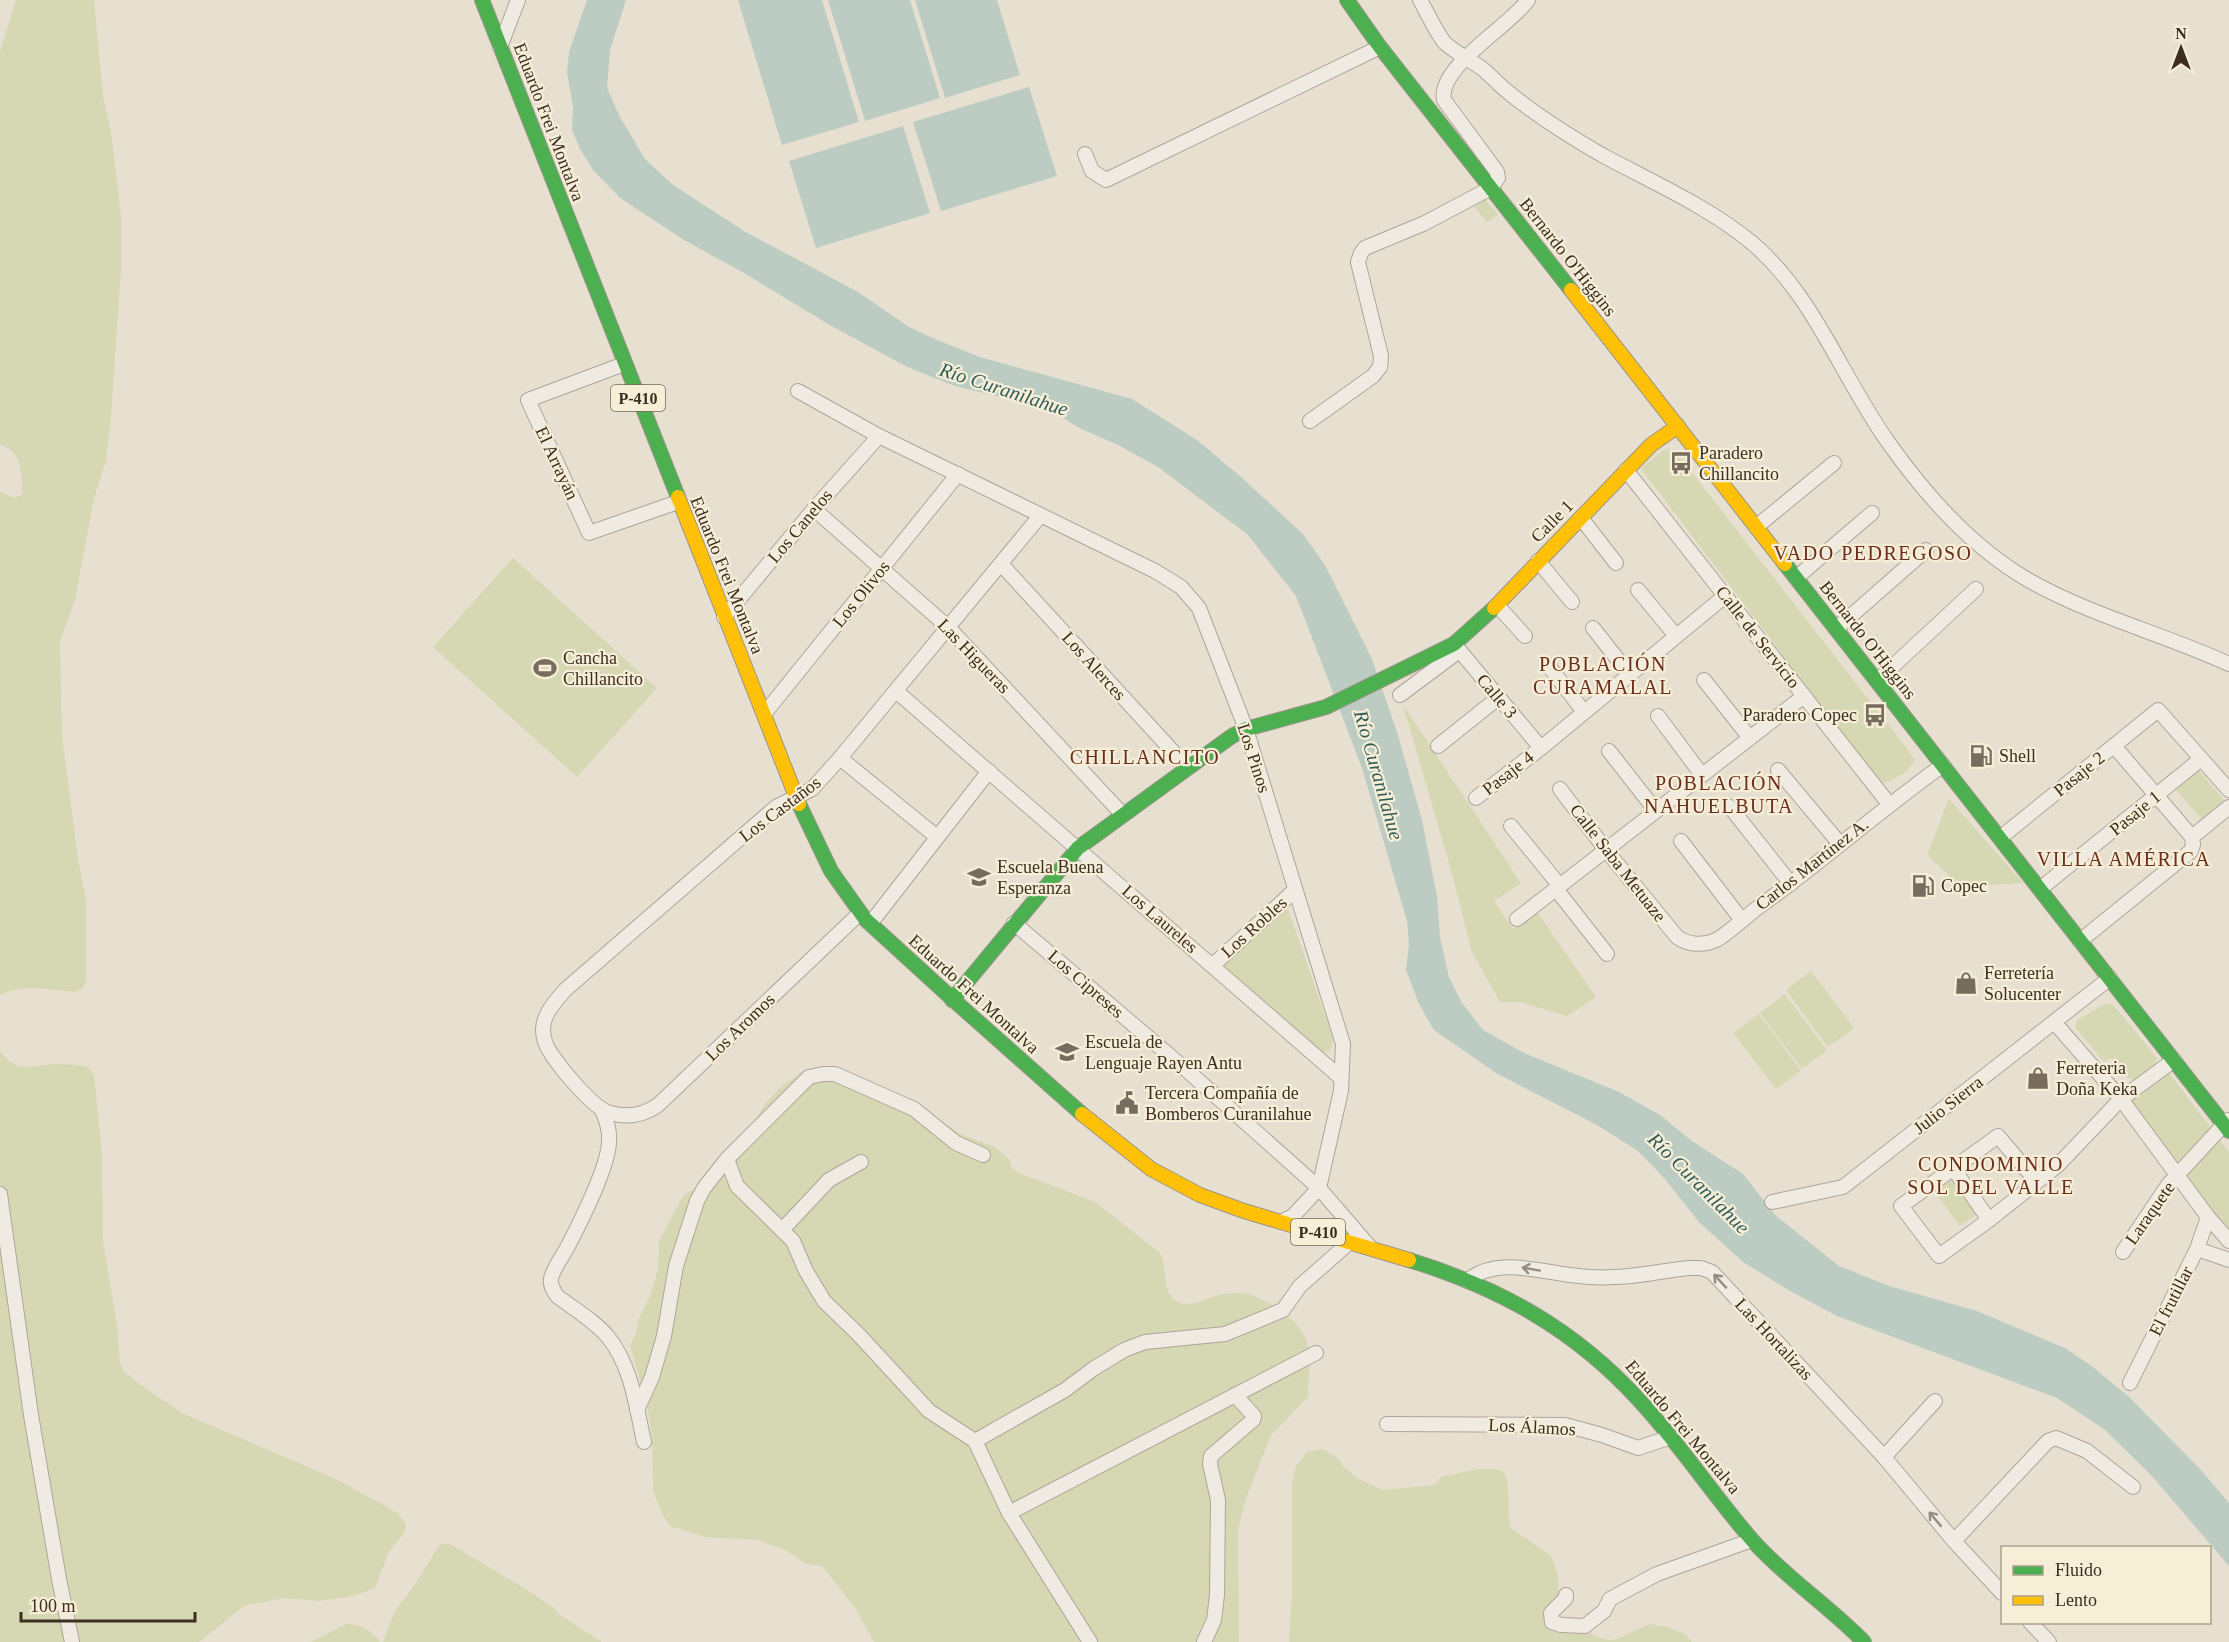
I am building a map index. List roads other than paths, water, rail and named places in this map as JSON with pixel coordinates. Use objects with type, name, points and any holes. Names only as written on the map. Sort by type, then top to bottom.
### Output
[{"type":"main road","name":"Eduardo Frei Montalva","points":[[482,0],[678,502],[796,796],[822,854],[870,924],[952,1000],[1144,1165],[1198,1194],[1281,1222],[1351,1241],[1467,1281],[1536,1314],[1588,1350],[1613,1371],[1641,1400],[1752,1540],[1784,1572],[1839,1617],[1864,1642]]},
{"type":"main road","name":"Bernardo O'Higgins","points":[[1347,0],[1380,47],[2080,941],[2227,1125]]},
{"type":"main road","name":"Calle 1","points":[[952,1000],[1014,922],[1078,848],[1232,736],[1246,729],[1326,707],[1456,647],[1651,445],[1677,426]]},
{"type":"street","points":[[500,46],[518,0]]},
{"type":"street","points":[[1420,0],[1446,45],[1466,57],[1538,115],[1599,153],[1713,216],[1735,230],[1769,258],[1804,303],[1874,421],[1901,460],[1942,508],[1986,551],[2015,572],[2047,590],[2229,664]]},
{"type":"street","points":[[1310,421],[1373,376],[1380,367],[1379,349],[1358,262],[1361,253],[1365,248],[1425,223],[1491,188],[1498,178],[1497,172],[1443,98],[1444,86],[1466,57],[1518,6],[1528,0]]},
{"type":"street","points":[[1085,154],[1092,171],[1106,180],[1380,47]]},
{"type":"street","name":"El Arrayán","points":[[624,364],[528,400],[589,533],[678,502]]},
{"type":"street","name":"Los Pinos","points":[[798,391],[879,436],[1155,570],[1181,587],[1199,608],[1246,729],[1343,1044],[1341,1091],[1319,1188]]},
{"type":"street","name":"Los Canelos","points":[[724,617],[814,509],[879,436]]},
{"type":"street","points":[[1756,526],[1834,463]]},
{"type":"street","name":"Calle de Servicio","points":[[1626,470],[1889,804]]},
{"type":"street","name":"Los Olivos","points":[[764,714],[958,474]]},
{"type":"street","name":"Las Higueras","points":[[814,509],[949,628],[1123,814]]},
{"type":"street","points":[[1796,578],[1872,513]]},
{"type":"street","name":"Los Castaños","points":[[605,1111],[598,1107],[552,1055],[544,1041],[545,1018],[552,1005],[565,990],[776,807],[812,789],[949,628],[1040,516]]},
{"type":"street","points":[[1581,518],[1616,563]]},
{"type":"street","points":[[1836,628],[1926,550]]},
{"type":"street","points":[[1538,561],[1572,602]]},
{"type":"street","name":"Los Alerces","points":[[1001,564],[1188,768]]},
{"type":"street","points":[[1877,681],[1976,589]]},
{"type":"street","points":[[1638,590],[1676,636]]},
{"type":"street","name":"Pasaje 4","points":[[1476,798],[1541,748],[1725,596]]},
{"type":"street","points":[[1497,605],[1525,636]]},
{"type":"street","points":[[1593,628],[1630,675]]},
{"type":"street","points":[[1400,695],[1456,647]]},
{"type":"street","name":"Calle 3","points":[[1456,647],[1541,748]]},
{"type":"street","points":[[1548,665],[1584,712]]},
{"type":"street","points":[[1704,680],[1750,738]]},
{"type":"street","name":"Los Laureles","points":[[896,691],[1341,1078]]},
{"type":"street","points":[[1517,919],[1804,696]]},
{"type":"street","points":[[1438,746],[1498,698]]},
{"type":"street","name":"Pasaje 2","points":[[2000,838],[2158,710],[2201,759]]},
{"type":"street","points":[[1658,716],[1702,775]]},
{"type":"street","points":[[2080,941],[2191,851],[2193,844],[2192,837],[2114,746]]},
{"type":"street","points":[[1609,751],[1656,811]]},
{"type":"street","points":[[840,758],[937,837]]},
{"type":"street","points":[[2201,759],[2229,790]]},
{"type":"street","name":"Pasaje 1","points":[[2040,889],[2201,759]]},
{"type":"street","name":"Carlos Martínez A.","points":[[1677,937],[1694,943],[1713,941],[1723,936],[1741,919],[1791,884],[1889,804],[1943,765]]},
{"type":"street","points":[[1778,770],[1840,844]]},
{"type":"street","points":[[870,924],[989,771]]},
{"type":"street","name":"Calle Saba Metuaze","points":[[1560,789],[1677,937]]},
{"type":"street","points":[[1730,807],[1791,884]]},
{"type":"street","points":[[2192,837],[2229,807]]},
{"type":"street","points":[[1511,826],[1607,954]]},
{"type":"street","points":[[1681,841],[1741,919]]},
{"type":"street","name":"Los Robles","points":[[1213,965],[1295,890]]},
{"type":"street","name":"Los Aromos","points":[[605,1111],[645,1114],[658,1105],[860,912]]},
{"type":"street","name":"Los Cipreses","points":[[1014,922],[1190,1073],[1319,1188]]},
{"type":"street","name":"Julio Sierra","points":[[1772,1202],[1844,1187],[2110,978]]},
{"type":"street","points":[[2054,1022],[2121,1100],[2229,1242]]},
{"type":"street","points":[[2037,1182],[1998,1136],[1901,1206],[1939,1256],[1989,1220],[2037,1182],[2059,1164],[2121,1100],[2174,1060]]},
{"type":"street","points":[[637,1410],[652,1377],[664,1336],[676,1266],[697,1201],[704,1188],[728,1160],[809,1077],[835,1074],[914,1109],[956,1143],[983,1155]]},
{"type":"street","points":[[605,1111],[609,1141],[607,1158],[551,1279],[552,1288],[557,1296],[607,1336],[630,1377],[644,1442]]},
{"type":"street","name":"Laraquete","points":[[2123,1252],[2177,1175],[2227,1125]]},
{"type":"street","points":[[728,1160],[737,1186],[793,1241],[806,1271],[824,1300],[929,1411],[975,1441],[1009,1513],[1090,1642]]},
{"type":"street","points":[[782,1230],[829,1180],[861,1162]]},
{"type":"street","points":[[1953,1168],[1989,1220]]},
{"type":"street","points":[[1281,1222],[1293,1216],[1319,1188],[1370,1248]]},
{"type":"street","points":[[0,1194],[31,1415],[72,1642]]},
{"type":"street","name":"El frutillar","points":[[2130,1383],[2197,1249],[2208,1216]]},
{"type":"street","points":[[975,1441],[1065,1390],[1124,1350],[1145,1342],[1225,1335],[1283,1310],[1300,1286],[1351,1241]]},
{"type":"street","points":[[2197,1249],[2229,1260]]},
{"type":"street","name":"Las Hortalizas","points":[[1467,1281],[1474,1275],[1490,1270],[1521,1267],[1571,1276],[1594,1277],[1615,1277],[1690,1268],[1701,1268],[1712,1272],[1884,1458],[1954,1541],[2001,1592]]},
{"type":"street","points":[[1009,1513],[1316,1353]]},
{"type":"street","points":[[1204,1642],[1214,1620],[1217,1595],[1218,1500],[1210,1464],[1211,1456],[1253,1420],[1254,1416],[1235,1395]]},
{"type":"street","points":[[1884,1458],[1935,1401]]},
{"type":"street","name":"Los Álamos","points":[[1387,1424],[1565,1425],[1638,1448],[1671,1437]]},
{"type":"street","points":[[1954,1541],[2048,1441],[2056,1438],[2087,1451],[2133,1487]]},
{"type":"street","points":[[1566,1595],[1566,1598],[1551,1613],[1552,1622],[1561,1625],[1585,1626],[1604,1611],[1610,1599],[1657,1574],[1752,1540]]},
{"type":"street","points":[[2031,1624],[2049,1642]]},
{"type":"water","name":"Río Curanilahue","points":[[587,0],[626,0],[610,50],[607,88],[620,117],[645,159],[673,185],[744,231],[858,292],[909,327],[980,357],[1132,399],[1197,440],[1303,534],[1325,565],[1372,659],[1397,732],[1422,820],[1437,896],[1440,937],[1449,977],[1462,1003],[1483,1030],[1524,1053],[1619,1092],[1660,1115],[1692,1141],[1743,1174],[1776,1216],[1839,1266],[1889,1286],[1977,1311],[2065,1348],[2093,1367],[2129,1397],[2200,1469],[2229,1503],[2229,1566],[2151,1475],[2104,1429],[2057,1398],[1837,1316],[1790,1291],[1743,1262],[1699,1222],[1665,1179],[1638,1151],[1597,1125],[1496,1073],[1434,1030],[1419,1004],[1406,970],[1409,944],[1407,921],[1362,768],[1296,596],[1247,534],[1158,467],[1118,445],[1079,428],[1059,415],[1033,405],[955,386],[907,367],[684,240],[620,198],[593,170],[572,130],[573,107],[567,72],[569,52]]},
{"type":"water","points":[[738,0],[822,0],[859,122],[782,145]]},
{"type":"water","points":[[828,0],[910,0],[940,98],[865,121]]},
{"type":"water","points":[[915,0],[997,0],[1020,75],[945,98]]},
{"type":"water","points":[[1029,87],[1057,176],[941,211],[913,122]]},
{"type":"water","points":[[903,126],[930,213],[816,248],[789,161]]},
{"type":"place","name":"Paradero Chillancito","points":[[1681,463]]},
{"type":"place","name":"Cancha Chillancito","points":[[545,668]]},
{"type":"place","name":"Paradero Copec","points":[[1875,715]]},
{"type":"place","name":"Shell","points":[[1981,756]]},
{"type":"place","name":"Escuela Buena Esperanza","points":[[979,877]]},
{"type":"place","name":"Copec","points":[[1923,886]]},
{"type":"place","name":"Ferretería Solucenter","points":[[1966,983]]},
{"type":"place","name":"Escuela de Lenguaje Rayen Antu","points":[[1067,1052]]},
{"type":"place","name":"Ferreteria Doña Keka","points":[[2038,1078]]},
{"type":"place","name":"Tercera Compañía de Bomberos Curanilahue","points":[[1127,1103]]},
{"type":"district","name":"VADO PEDREGOSO","points":[[1873,553]]},
{"type":"district","name":"POBLACIÓN CURAMALAL","points":[[1603,676]]},
{"type":"district","name":"CHILLANCITO","points":[[1145,757]]},
{"type":"district","name":"POBLACIÓN NAHUELBUTA","points":[[1719,794]]},
{"type":"district","name":"VILLA AMÉRICA","points":[[2124,859]]},
{"type":"district","name":"CONDOMINIO SOL DEL VALLE","points":[[1991,1176]]}]
